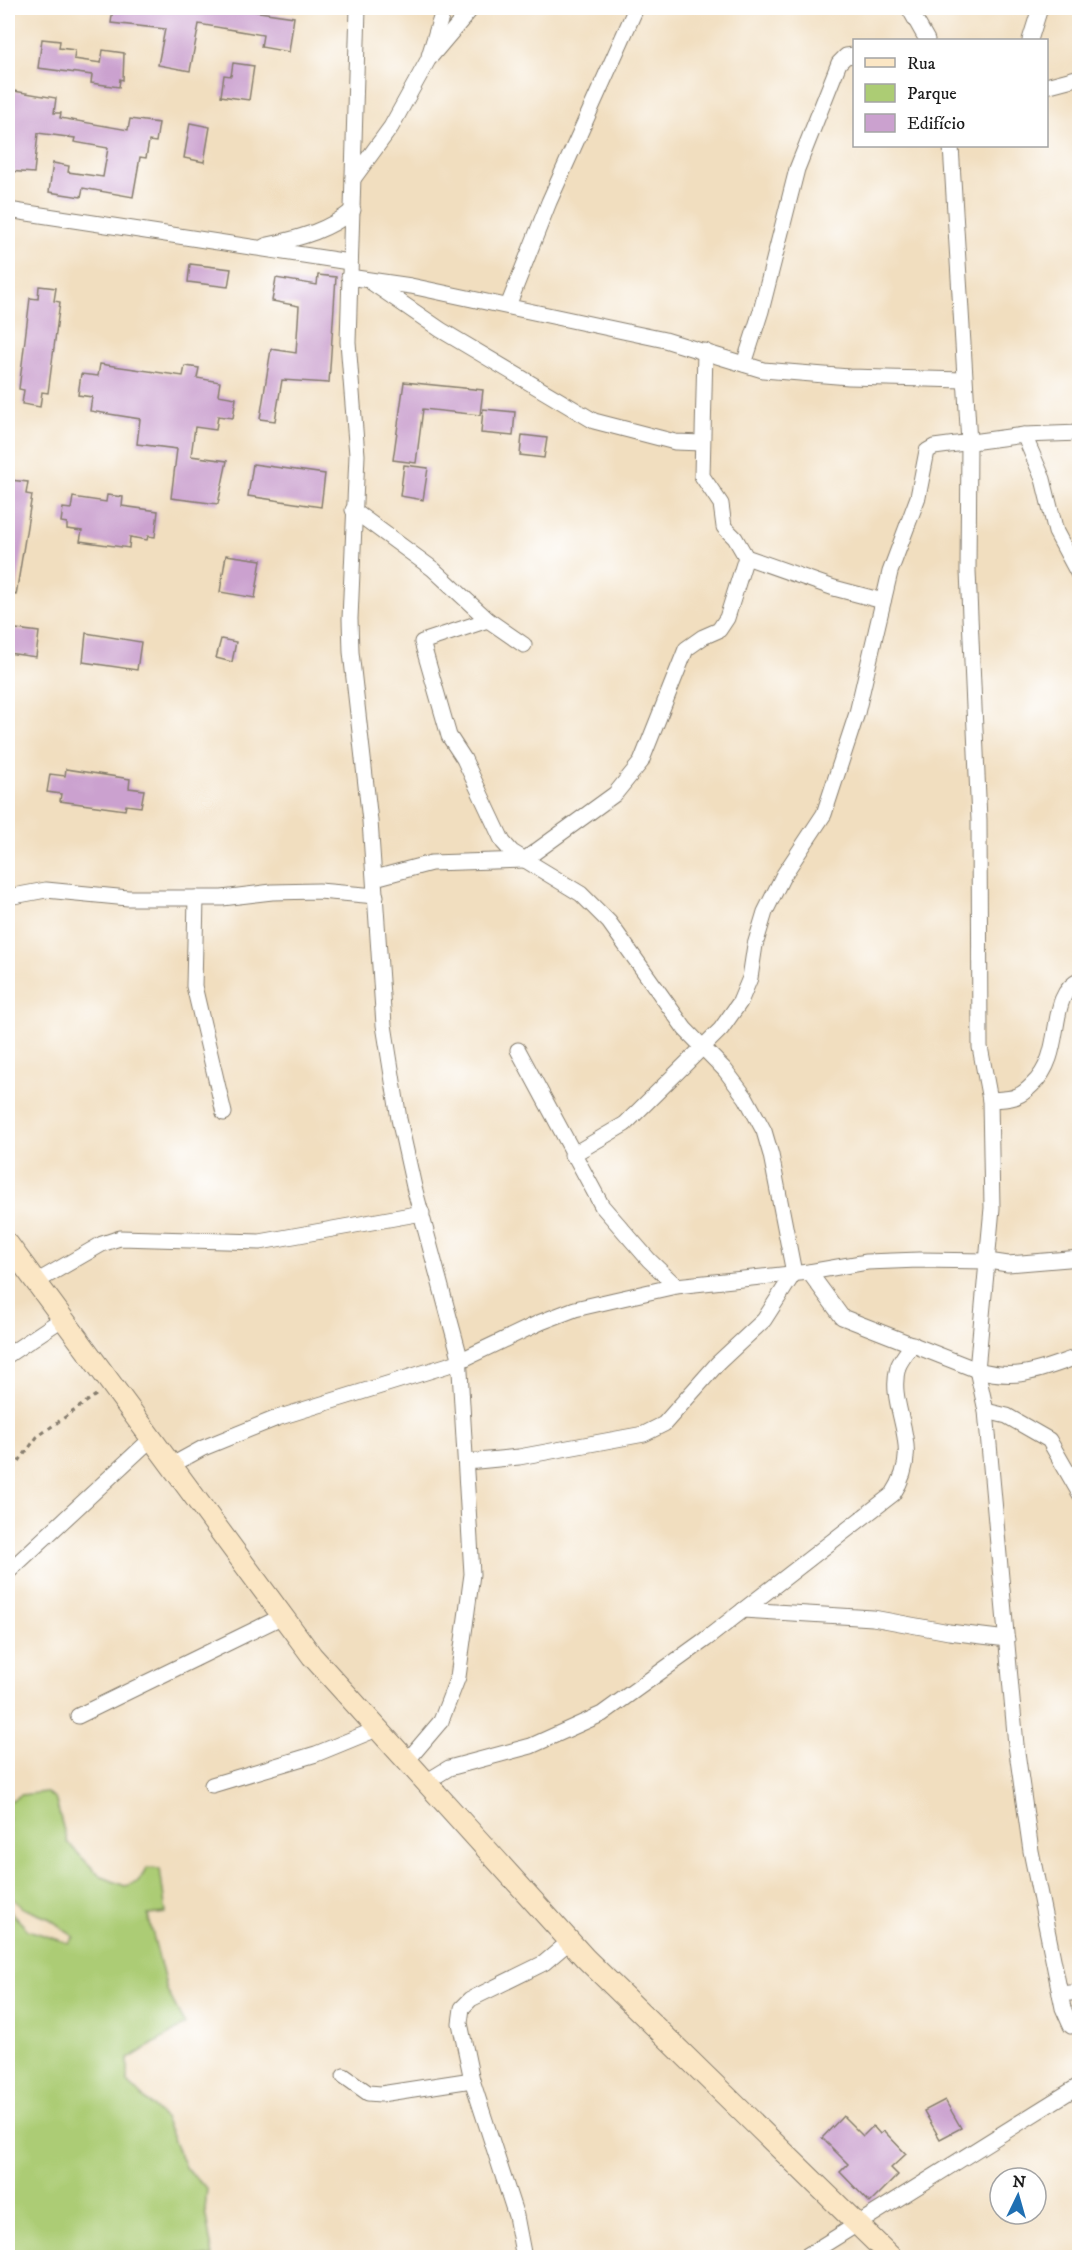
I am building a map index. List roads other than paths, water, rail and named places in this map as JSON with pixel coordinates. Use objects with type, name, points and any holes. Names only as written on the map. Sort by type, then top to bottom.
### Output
[{"type":"main road","points":[[8,1244],[150,1440],[172,1465],[312,1656],[570,1941],[892,2258]]},
{"type":"street","points":[[358,8],[348,342],[357,455],[353,510],[351,652],[375,878],[386,1037],[399,1119],[460,1360],[472,1574],[458,1677],[441,1721],[407,1761]]},
{"type":"street","points":[[428,60],[444,8]]},
{"type":"street","points":[[352,180],[391,127],[428,60],[472,8]]},
{"type":"street","points":[[508,306],[549,202],[636,8]]},
{"type":"street","points":[[909,8],[926,39]]},
{"type":"street","points":[[1030,39],[1040,8]]},
{"type":"street","points":[[744,364],[761,311],[798,169],[839,63],[846,56],[853,55]]},
{"type":"street","points":[[1048,86],[1080,77]]},
{"type":"street","points":[[951,147],[969,443],[968,572],[979,820],[980,1047],[990,1100],[992,1208],[988,1261],[979,1322],[977,1370],[987,1411],[1016,1745],[1030,1851],[1060,1994],[1071,2026]]},
{"type":"street","points":[[8,210],[259,248],[349,269],[369,280],[441,330],[594,421],[675,442],[702,443]]},
{"type":"street","points":[[259,248],[320,231],[339,222],[353,210]]},
{"type":"street","points":[[369,280],[411,286],[508,306],[705,351],[763,370],[802,374],[964,380]]},
{"type":"street","points":[[705,351],[702,476],[721,504],[724,527],[735,538],[746,557],[834,588],[884,601]]},
{"type":"street","points":[[572,1155],[625,1124],[700,1047],[721,1029],[740,1002],[750,978],[755,945],[765,912],[783,876],[824,814],[857,713],[890,572],[918,497],[927,452],[934,447],[1024,435],[1080,433]]},
{"type":"street","points":[[1024,435],[1043,479],[1056,532],[1080,577]]},
{"type":"street","points":[[353,510],[434,569],[488,620],[524,645]]},
{"type":"street","points":[[375,878],[431,863],[524,860],[615,794],[641,762],[686,650],[703,637],[719,630],[727,618],[746,557]]},
{"type":"street","points":[[488,620],[427,639],[421,645],[449,736],[464,759],[503,842],[524,860],[580,894],[609,922],[700,1047],[725,1070],[746,1098],[764,1131],[801,1272],[842,1317],[977,1370],[1000,1376],[1026,1375],[1080,1356]]},
{"type":"street","points":[[8,897],[46,890],[128,898],[196,898],[319,891],[376,896]]},
{"type":"street","points":[[196,898],[194,986],[224,1113]]},
{"type":"street","points":[[990,1100],[1017,1097],[1040,1078],[1050,1062],[1061,998],[1068,987],[1080,980]]},
{"type":"street","points":[[518,1050],[572,1155],[602,1206],[649,1260],[676,1286]]},
{"type":"street","points":[[36,1282],[102,1244],[120,1238],[260,1242],[422,1213]]},
{"type":"street","points":[[172,1465],[203,1448],[277,1418],[460,1360],[575,1309],[676,1286],[867,1263],[988,1261],[1008,1264],[1080,1258]]},
{"type":"street","points":[[467,1462],[519,1457],[644,1434],[664,1425],[718,1363],[765,1320],[801,1272]]},
{"type":"street","points":[[8,1355],[62,1319]]},
{"type":"street","points":[[426,1782],[449,1768],[531,1746],[602,1714],[744,1610],[893,1494],[905,1468],[906,1433],[898,1393],[898,1369],[913,1344]]},
{"type":"street","points":[[987,1411],[1007,1416],[1042,1433],[1049,1440],[1080,1494]]},
{"type":"street","points":[[8,1572],[150,1440]]},
{"type":"street","points":[[744,1610],[873,1617],[949,1632],[1007,1639]]},
{"type":"street","points":[[78,1716],[283,1617]]},
{"type":"street","points":[[212,1785],[316,1754],[377,1729]]},
{"type":"street","points":[[524,2258],[516,2216],[498,2154],[472,2080],[459,2023],[462,2008],[471,1999],[544,1963],[570,1941]]},
{"type":"street","points":[[1060,1994],[1080,1992]]},
{"type":"street","points":[[344,2076],[368,2093],[381,2094],[472,2080]]},
{"type":"street","points":[[803,2258],[1080,2085]]}]
